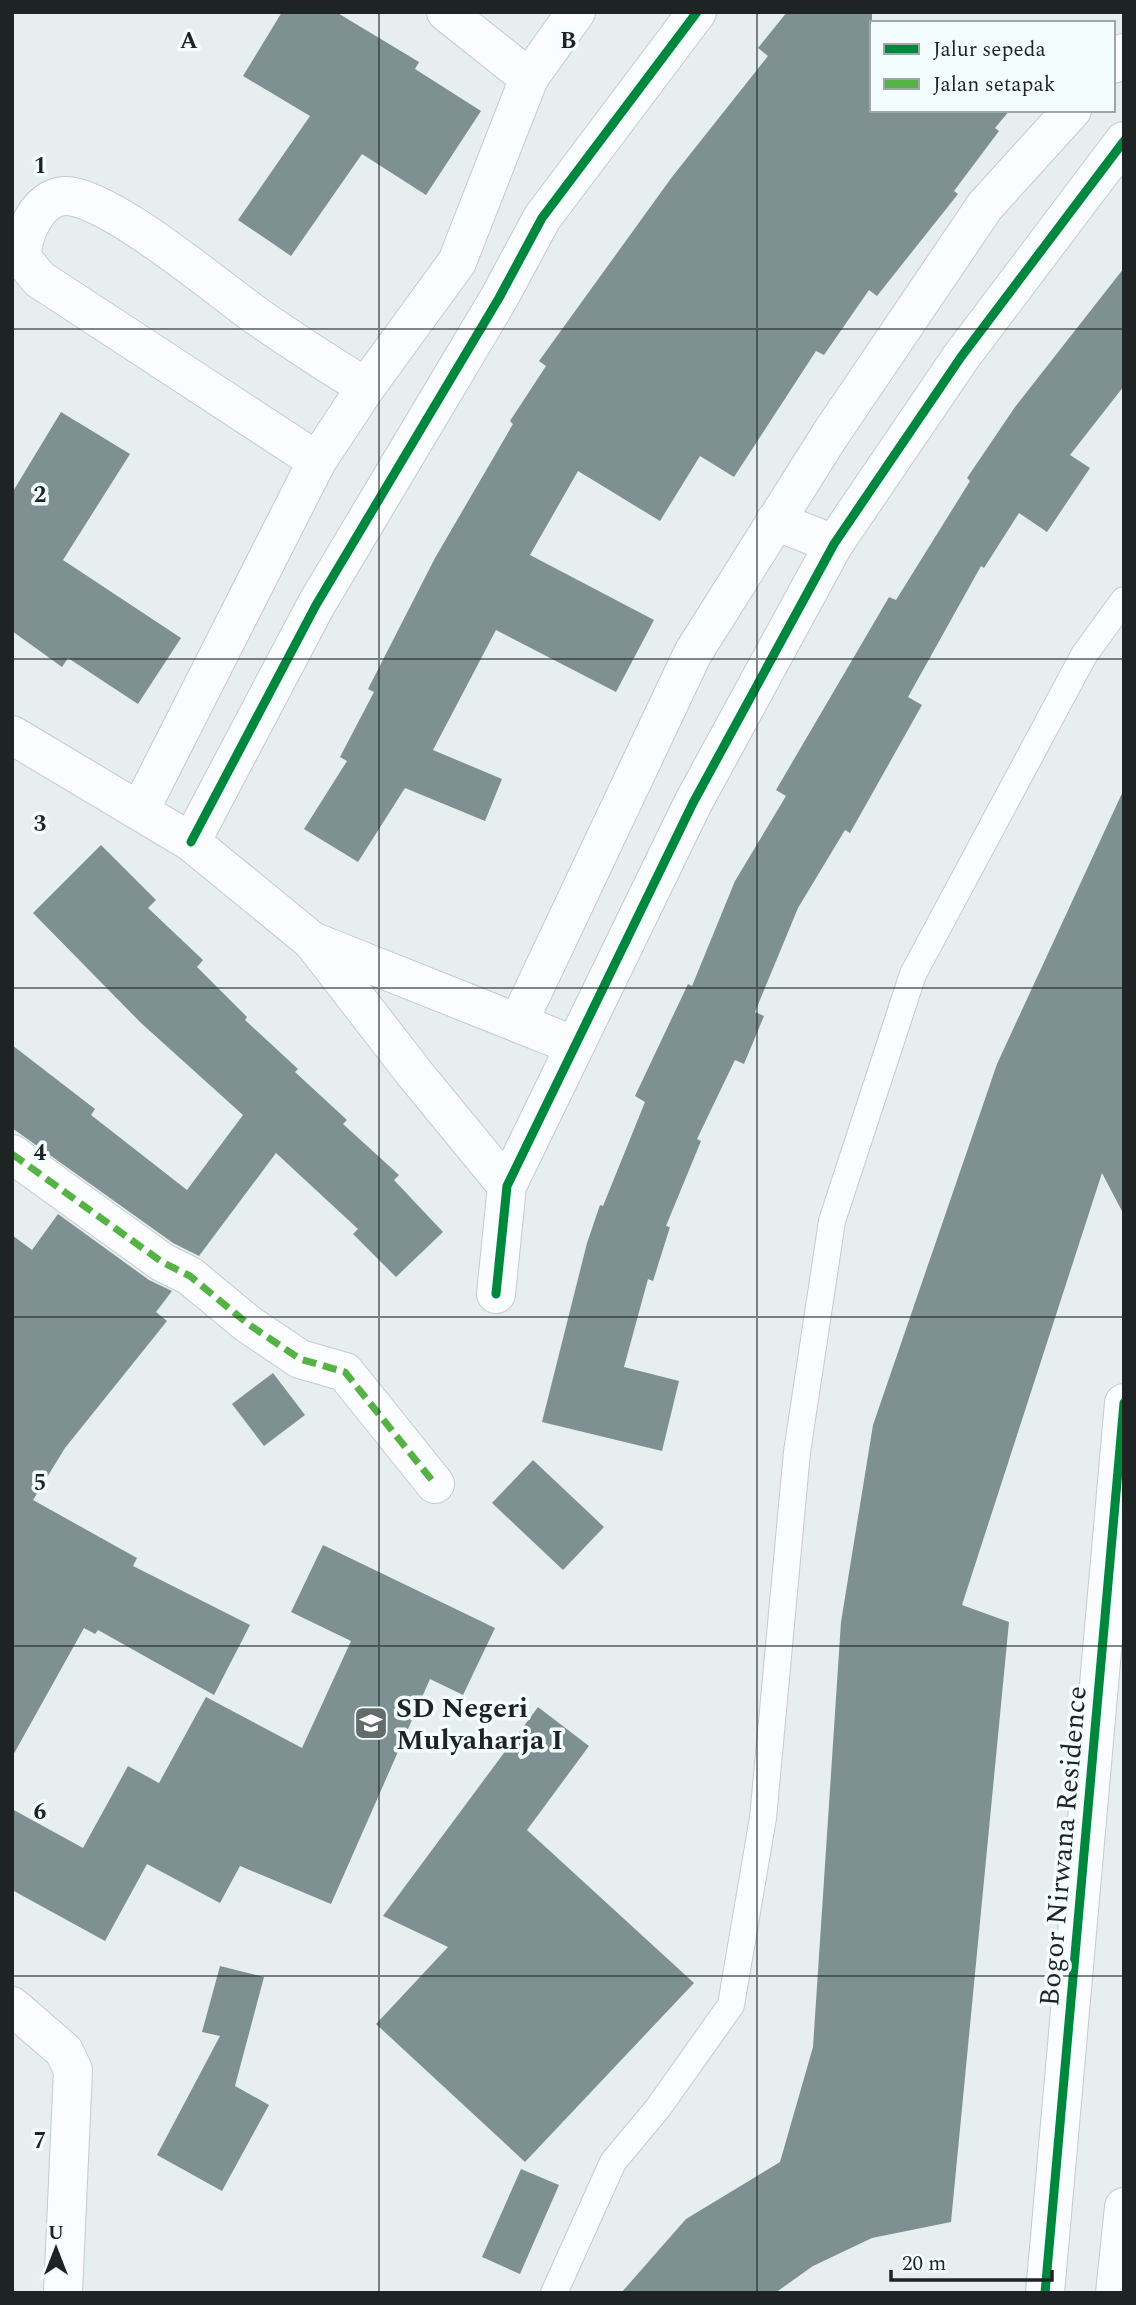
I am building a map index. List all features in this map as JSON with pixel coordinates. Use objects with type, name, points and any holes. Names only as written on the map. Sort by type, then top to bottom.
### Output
[{"type":"street","points":[[446,12],[529,78]]},
{"type":"street","points":[[140,810],[317,461],[366,387],[457,262],[529,78],[576,12]]},
{"type":"street","points":[[191,842],[316,605],[499,299],[542,218],[697,12]]},
{"type":"street","points":[[519,1021],[693,653],[830,435],[985,206],[1070,112]]},
{"type":"street","points":[[496,1294],[508,1185],[573,1045],[693,803],[834,544],[961,357],[1124,141]]},
{"type":"street","points":[[317,461],[39,279],[22,258],[26,229],[53,200],[62,196],[91,201],[201,274],[322,361],[366,387]]},
{"type":"street","points":[[457,262],[499,299]]},
{"type":"street","points":[[775,521],[834,544]]},
{"type":"street","points":[[12,736],[191,842],[312,942],[415,1074],[508,1185]]},
{"type":"street","points":[[312,942],[519,1021],[573,1045]]},
{"type":"street","points":[[12,1154],[162,1262],[190,1276],[248,1324],[300,1359],[345,1372],[435,1484]]},
{"type":"street","name":"Bogor Nirwana Residence","points":[[1045,2293],[1124,1403]]},
{"type":"street","points":[[12,2006],[64,2051],[73,2070],[63,2293]]},
{"type":"street","points":[[1115,2293],[1124,2207]]},
{"type":"lane","points":[[554,2293],[612,2162],[658,2108],[731,2005],[763,1818],[797,1452],[832,1221],[909,987],[1084,655],[1124,600]]},
{"type":"building","points":[[282,12],[336,12],[419,62],[415,69],[481,111],[426,195],[362,154],[291,256],[238,220],[310,116],[243,76]]},
{"type":"building","points":[[787,12],[872,12],[870,112],[1008,112],[995,128],[999,131],[954,191],[958,194],[877,296],[869,290],[824,355],[816,351],[734,477],[700,456],[660,521],[578,471],[530,555],[654,620],[616,692],[496,630],[433,750],[502,779],[485,821],[405,788],[358,862],[304,829],[347,761],[340,757],[374,692],[368,689],[435,558],[513,424],[510,421],[546,366],[539,361],[672,177],[768,56],[758,48]]},
{"type":"building","points":[[1124,268],[1124,386],[1070,455],[1090,468],[1047,532],[1019,513],[984,568],[981,566],[908,697],[922,705],[850,833],[845,830],[798,908],[755,1012],[764,1016],[744,1064],[735,1060],[697,1139],[701,1141],[666,1226],[670,1227],[653,1281],[648,1279],[624,1367],[679,1381],[662,1451],[542,1422],[587,1243],[600,1205],[603,1206],[645,1102],[635,1096],[688,984],[692,986],[735,881],[786,796],[776,790],[889,597],[896,600],[970,481],[967,478],[1015,407]]},
{"type":"building","points":[[61,412],[130,454],[63,560],[181,638],[138,704],[68,658],[62,667],[12,631],[12,493]]},
{"type":"building","points":[[1124,789],[1124,1215],[1102,1173],[962,1605],[1009,1622],[951,2222],[872,2238],[813,2266],[775,2293],[621,2293],[686,2219],[780,2162],[813,2047],[841,1622],[873,1425],[997,1064]]},
{"type":"building","points":[[101,845],[156,900],[148,908],[203,960],[197,967],[247,1017],[245,1020],[298,1069],[295,1072],[347,1120],[343,1124],[399,1175],[394,1180],[443,1232],[396,1277],[353,1234],[358,1229],[276,1153],[199,1256],[173,1243],[12,1128],[12,1045],[95,1109],[91,1115],[187,1190],[243,1115],[141,1023],[33,913]]},
{"type":"building","points":[[58,1214],[149,1280],[172,1291],[156,1312],[167,1321],[65,1448],[33,1500],[137,1558],[133,1566],[250,1625],[214,1695],[98,1630],[95,1634],[84,1628],[12,1757],[12,1235],[32,1250]]},
{"type":"building","points":[[273,1373],[305,1415],[264,1446],[232,1404]]},
{"type":"building","points":[[533,1460],[604,1527],[563,1570],[492,1503]]},
{"type":"building","points":[[323,1545],[495,1628],[463,1695],[430,1679],[331,1904],[240,1866],[220,1903],[147,1864],[105,1941],[12,1890],[12,1809],[83,1848],[128,1766],[159,1783],[206,1697],[302,1748],[351,1641],[291,1612]]},
{"type":"building","points":[[538,1707],[589,1746],[527,1830],[694,1983],[525,2162],[376,2024],[448,1947],[383,1916]]},
{"type":"building","points":[[220,1966],[264,1977],[235,2086],[269,2105],[222,2191],[157,2155],[220,2036],[202,2032]]},
{"type":"building","points":[[521,2169],[559,2185],[520,2274],[482,2257]]},
{"type":"marked path","points":[[12,1154],[162,1262],[190,1276],[248,1324],[300,1359],[345,1372],[435,1484]]},
{"type":"cycle path","points":[[191,842],[316,605],[499,298],[542,218],[697,12]]},
{"type":"cycle path","points":[[496,1294],[507,1186],[693,803],[834,544],[961,357],[1124,141]]},
{"type":"cycle path","points":[[1045,2293],[1124,1403]]},
{"type":"place","name":"SD Negeri Mulyaharja I","points":[[371,1723]]}]
